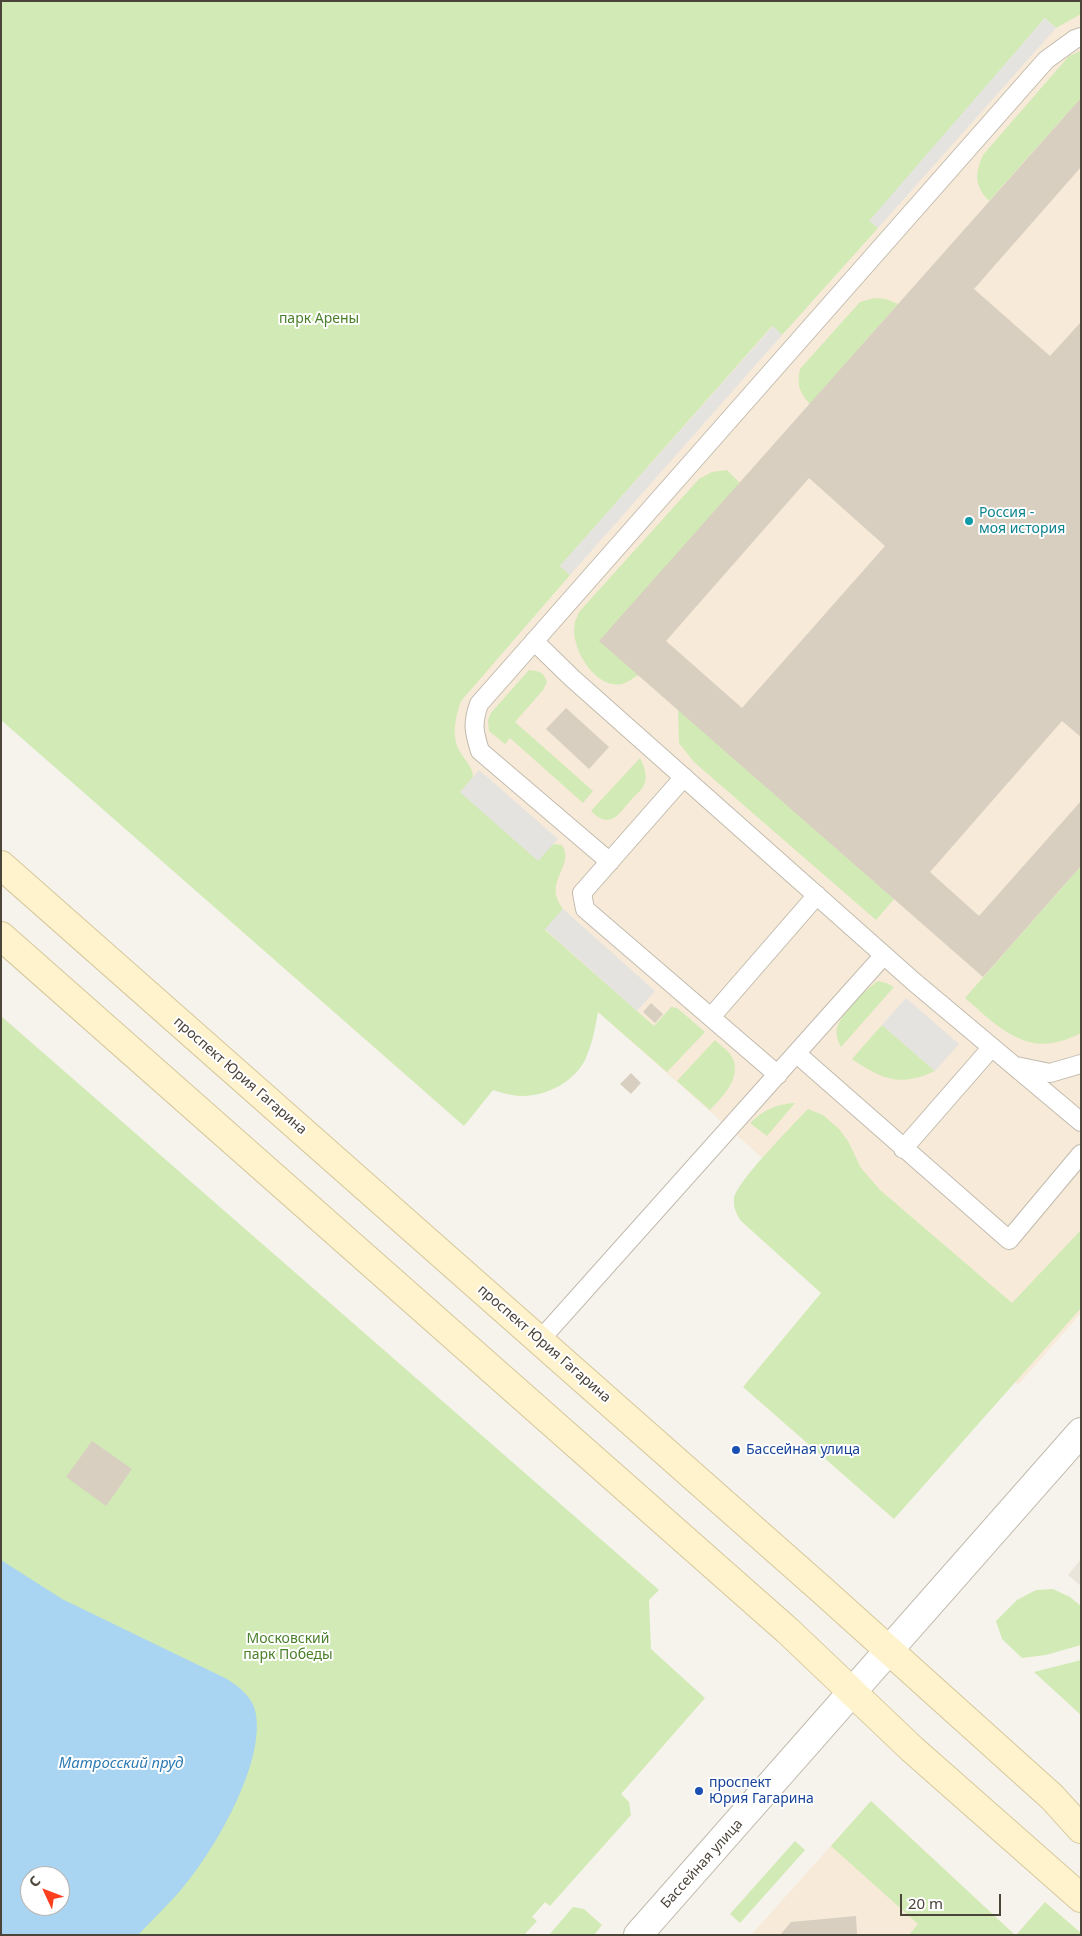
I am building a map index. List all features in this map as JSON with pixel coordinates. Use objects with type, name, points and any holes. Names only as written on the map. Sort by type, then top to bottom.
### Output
[{"type":"main road","name":"проспект Юрия Гагарина","points":[[1,865],[889,1650],[1052,1797],[1081,1829]]},
{"type":"main road","points":[[1,936],[788,1630],[912,1749],[1081,1898]]},
{"type":"street","name":"Бассейная улица","points":[[638,1935],[1081,1432]]},
{"type":"lane","points":[[610,862],[480,751],[475,734],[474,720],[479,704],[1046,60],[1075,38],[1081,38]]},
{"type":"lane","points":[[534,641],[884,956],[1081,1122]]},
{"type":"lane","points":[[684,777],[582,894],[585,909],[778,1075]]},
{"type":"lane","points":[[711,1017],[817,895]]},
{"type":"lane","points":[[540,1340],[884,956]]},
{"type":"lane","points":[[903,1148],[992,1047]]},
{"type":"lane","points":[[796,1054],[1009,1240],[1081,1154]]},
{"type":"lane","points":[[1015,1066],[1050,1073],[1081,1064]]},
{"type":"shaded area","points":[[1081,1],[1081,1313],[1018,1385],[598,1012],[386,721]]},
{"type":"shaded area","points":[[1045,18],[1056,28],[878,228],[869,221]]},
{"type":"shaded area","points":[[773,326],[782,335],[570,575],[560,566]]},
{"type":"shaded area","points":[[479,770],[558,839],[538,861],[460,792]]},
{"type":"shaded area","points":[[563,909],[655,991],[637,1011],[545,929]]},
{"type":"shaded area","points":[[906,998],[959,1044],[935,1071],[882,1025]]},
{"type":"shaded area","points":[[1081,1559],[1081,1586],[1068,1575]]},
{"type":"shaded area","points":[[871,1801],[1015,1935],[751,1935]]},
{"type":"green space","name":"парк Арены","points":[[1,1],[1081,1],[1081,14],[1056,28],[1045,18],[870,221],[878,228],[782,335],[772,326],[560,566],[570,575],[461,701],[456,719],[455,738],[459,750],[472,770],[473,777],[460,792],[538,860],[553,844],[562,845],[565,851],[564,863],[556,888],[557,899],[563,909],[545,930],[654,1026],[671,1007],[677,1008],[705,1032],[667,1072],[598,1012],[593,1037],[585,1060],[572,1077],[554,1089],[533,1095],[512,1095],[493,1090],[464,1126],[1,720]]},
{"type":"green space","points":[[1081,51],[1081,98],[989,201],[981,190],[977,179],[978,168],[983,155],[1069,56]]},
{"type":"green space","points":[[874,298],[886,299],[898,304],[810,404],[803,396],[800,388],[800,369],[860,302]]},
{"type":"green space","points":[[727,470],[740,483],[639,675],[622,684],[612,684],[602,680],[586,664],[576,643],[574,632],[579,612],[699,479],[712,472]]},
{"type":"green space","points":[[529,670],[541,673],[547,682],[543,690],[515,722],[593,791],[583,803],[510,738],[505,744],[489,731],[488,721],[490,714]]},
{"type":"green space","points":[[678,709],[894,899],[876,920],[694,762],[679,743]]},
{"type":"green space","points":[[640,758],[646,775],[642,789],[618,815],[609,820],[598,817],[591,811]]},
{"type":"green space","points":[[1081,866],[1081,1033],[1063,1041],[1046,1044],[1018,1038],[1005,1031],[965,998]]},
{"type":"green space","points":[[878,981],[894,987],[841,1047],[837,1028],[841,1020],[855,1001]]},
{"type":"green space","name":"Московский парк Победы","points":[[1,1016],[659,1590],[649,1600],[651,1649],[705,1698],[621,1794],[629,1802],[631,1815],[550,1906],[545,1902],[532,1917],[537,1921],[524,1935],[1,1935]]},
{"type":"green space","points":[[882,1025],[935,1071],[912,1079],[892,1079],[873,1072],[852,1059]]},
{"type":"green space","points":[[715,1040],[730,1054],[735,1070],[734,1077],[726,1092],[710,1110],[677,1081]]},
{"type":"green space","points":[[795,1103],[767,1136],[750,1123],[771,1108]]},
{"type":"green space","points":[[808,1109],[823,1115],[839,1129],[848,1141],[861,1168],[880,1190],[1012,1303],[1081,1230],[1081,1308],[894,1519],[743,1387],[821,1293],[741,1221],[734,1202],[737,1191],[754,1167]]},
{"type":"green space","points":[[1053,1589],[1070,1597],[1081,1606],[1081,1645],[1046,1655],[1022,1658],[1002,1639],[996,1621],[1017,1600],[1036,1590]]},
{"type":"green space","points":[[1081,1660],[1081,1715],[1034,1672]]},
{"type":"green space","points":[[871,1801],[1015,1935],[909,1935],[918,1924],[831,1846]]},
{"type":"green space","points":[[795,1841],[805,1850],[740,1923],[730,1914]]},
{"type":"green space","points":[[1045,1902],[1081,1933],[1081,1935],[1016,1935]]},
{"type":"green space","points":[[573,1907],[584,1909],[602,1925],[594,1935],[549,1935]]},
{"type":"water","name":"Матросский пруд","points":[[1,1560],[62,1599],[225,1678],[245,1693],[255,1709],[256,1736],[252,1759],[244,1783],[221,1832],[193,1875],[138,1935],[1,1935]]},
{"type":"building","name":"Россия - моя история","points":[[1081,98],[1081,167],[974,289],[1050,356],[1081,322],[1081,737],[1062,721],[930,872],[979,916],[1081,801],[1081,866],[983,977],[599,641]],"holes":[[[809,478],[885,546],[742,708],[666,641]]]},
{"type":"building","points":[[566,708],[609,747],[589,769],[546,729]]},
{"type":"building","points":[[651,1003],[663,1014],[655,1023],[643,1012]]},
{"type":"building","points":[[631,1073],[641,1083],[631,1094],[620,1084]]},
{"type":"building","points":[[92,1441],[132,1469],[106,1506],[66,1477]]},
{"type":"building","points":[[856,1916],[857,1935],[780,1935],[791,1922]]},
{"type":"place","name":"Россия - моя история","points":[[969,521]]},
{"type":"place","name":"Бассейная улица","points":[[736,1450]]},
{"type":"place","name":"проспект Юрия Гагарина","points":[[699,1791]]}]
